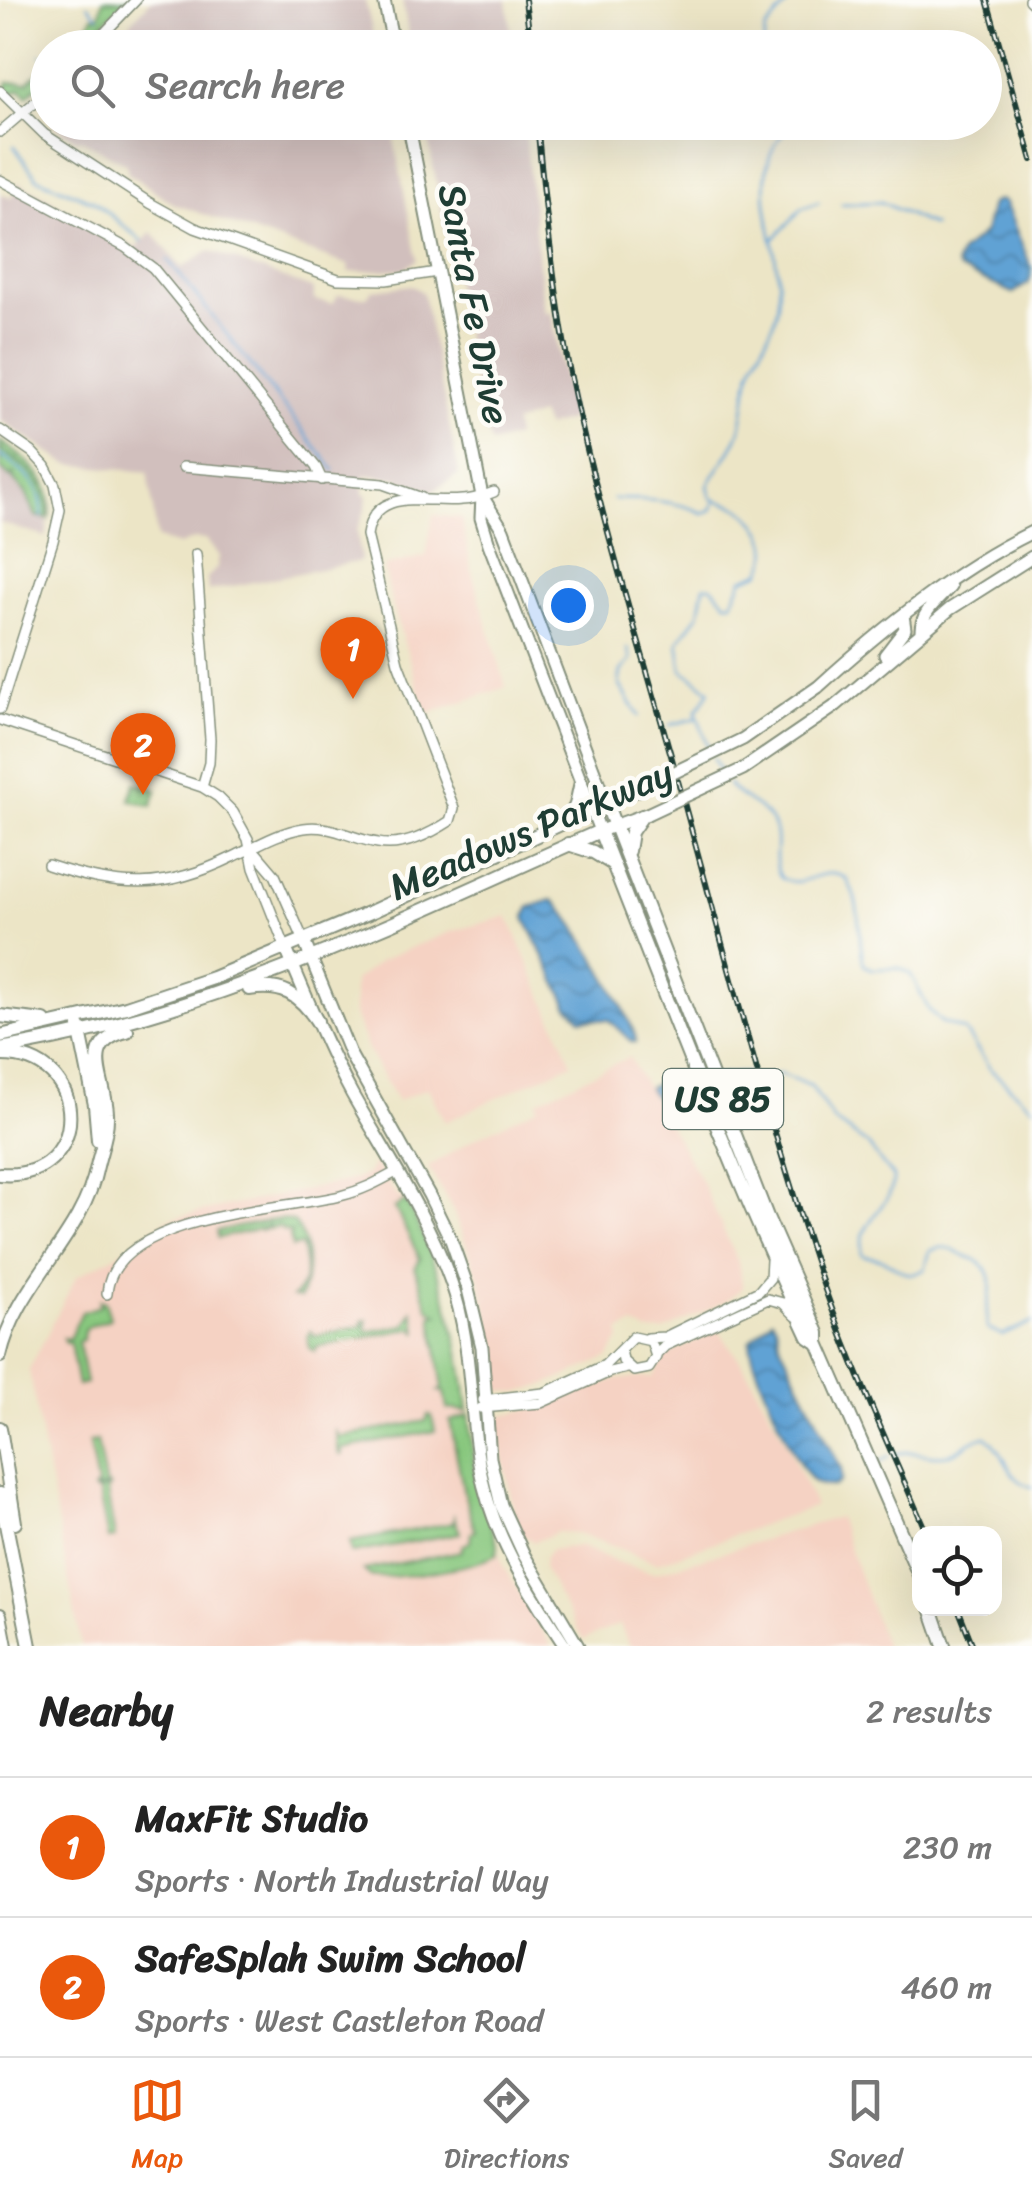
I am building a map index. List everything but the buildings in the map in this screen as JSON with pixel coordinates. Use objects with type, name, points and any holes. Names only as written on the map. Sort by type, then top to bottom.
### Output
[{"type":"highway","points":[[568,822],[581,782]]},
{"type":"highway","name":"Meadows Parkway","points":[[0,1036],[172,993],[286,949],[606,803]]},
{"type":"highway","name":"Santa Fe Drive","points":[[606,803],[767,1217],[818,1333],[818,1343],[912,1559]]},
{"type":"highway","points":[[628,854],[632,832],[644,815]]},
{"type":"highway","name":"Meadows Parkway","points":[[0,1052],[150,1017],[227,992],[600,831]]},
{"type":"highway","name":"Santa Fe Drive","points":[[600,831],[685,1054],[804,1326],[818,1343]]},
{"type":"highway","points":[[568,844],[593,852],[614,866]]},
{"type":"highway","points":[[227,992],[263,987],[289,991],[300,998],[317,1021]]},
{"type":"highway","points":[[0,1016],[76,1024],[82,1033],[100,1156]]},
{"type":"highway","points":[[0,1356],[20,1301],[84,1205],[100,1156],[107,1112],[98,1068],[99,1050],[108,1038],[136,1029],[150,1017]]},
{"type":"highway","points":[[0,1052],[27,1058],[47,1069],[66,1095],[70,1112],[66,1139],[47,1162],[23,1174],[0,1174]]},
{"type":"highway","points":[[0,1428],[20,1557],[18,1575]]},
{"type":"highway","points":[[0,1494],[30,1646]]},
{"type":"highway","points":[[0,1615],[6,1646]]},
{"type":"highway","points":[[935,1616],[944,1646]]},
{"type":"main road","points":[[384,0],[390,30]]},
{"type":"main road","name":"Santa Fe Drive","points":[[411,140],[488,494],[606,803]]},
{"type":"main road","name":"Santa Fe Drive","points":[[488,494],[481,518],[489,544],[600,831]]},
{"type":"main road","name":"Meadows Parkway","points":[[606,803],[742,739],[818,686],[954,577],[1032,532]]},
{"type":"main road","name":"Meadows Parkway","points":[[600,831],[644,815],[742,768],[796,735],[969,595],[1032,557]]},
{"type":"main road","points":[[921,632],[920,624],[928,610],[954,577]]},
{"type":"main road","points":[[878,668],[905,629],[904,616]]},
{"type":"main road","points":[[596,776],[614,788],[633,792]]},
{"type":"main road","points":[[304,941],[351,1056],[451,1240],[478,1326],[482,1479],[512,1561],[565,1646]]},
{"type":"main road","points":[[286,949],[341,1073],[427,1225],[453,1287],[506,1519],[578,1646]]},
{"type":"street","points":[[107,30],[136,0]]},
{"type":"street","points":[[0,91],[30,122]]},
{"type":"street","points":[[0,132],[30,107]]},
{"type":"street","points":[[52,140],[150,204],[222,238],[346,280],[386,280],[437,272]]},
{"type":"street","points":[[0,180],[126,248],[154,268],[316,467],[322,480]]},
{"type":"street","points":[[0,430],[45,466],[55,485],[60,510],[0,709]]},
{"type":"street","points":[[183,467],[396,486],[424,500]]},
{"type":"street","points":[[364,485],[384,503],[465,500],[488,494]]},
{"type":"street","points":[[48,865],[104,881],[160,883],[193,875],[286,833],[315,827],[375,843],[394,844],[445,824],[453,816],[452,801],[398,663],[368,546],[371,519],[384,503]]},
{"type":"street","points":[[196,554],[210,740],[210,763],[202,787]]},
{"type":"street","points":[[0,720],[202,787],[230,808],[252,848],[275,874],[304,941]]},
{"type":"street","points":[[252,848],[254,868],[286,949]]},
{"type":"street","points":[[108,1294],[115,1268],[161,1233],[340,1196],[371,1186],[396,1172]]},
{"type":"street","points":[[479,1404],[544,1393],[604,1365],[630,1338],[665,1336],[763,1288],[772,1268],[768,1247]]},
{"type":"street","points":[[479,1404],[541,1403],[616,1369],[646,1370],[665,1346],[768,1298],[783,1303],[804,1326]]},
{"type":"street","points":[[647,1338],[656,1356]]},
{"type":"street","points":[[621,1349],[629,1368]]},
{"type":"shaded area","points":[[151,0],[365,0],[372,30],[124,30]]},
{"type":"shaded area","points":[[402,0],[507,0],[511,30],[408,30]]},
{"type":"shaded area","points":[[83,140],[394,140],[417,260],[404,269],[349,272],[348,265],[174,204],[128,173],[126,164]]},
{"type":"shaded area","points":[[428,140],[526,140],[544,312],[551,312],[572,419],[546,427],[540,415],[514,423],[516,437],[491,444],[480,413]]},
{"type":"shaded area","points":[[18,182],[136,248],[152,232],[182,268],[210,251],[314,289],[314,300],[333,304],[338,295],[367,297],[372,290],[412,285],[423,293],[459,474],[433,491],[395,478],[365,475],[366,508],[357,530],[361,561],[208,591],[207,578],[217,568],[219,556],[206,540],[179,545],[157,539],[148,472],[67,464],[0,420],[0,194],[11,198]]},
{"type":"shaded area","points":[[0,441],[29,461],[44,481],[51,505],[46,537],[0,523]]},
{"type":"shaded area","points":[[433,515],[462,518],[471,569],[506,687],[426,714],[384,566],[426,556]]},
{"type":"shaded area","points":[[508,916],[572,1063],[445,1122],[428,1088],[397,1101],[369,1052],[354,1014],[354,981],[380,961],[410,948]]},
{"type":"shaded area","points":[[629,1057],[701,1180],[738,1262],[743,1288],[726,1301],[664,1331],[648,1332],[634,1325],[620,1331],[620,1339],[609,1357],[546,1385],[520,1392],[499,1391],[495,1345],[480,1281],[453,1211],[428,1167],[475,1138],[539,1107],[537,1101]]},
{"type":"shaded area","points":[[374,1163],[396,1195],[406,1201],[435,1264],[462,1358],[472,1455],[484,1509],[503,1566],[551,1646],[81,1646],[29,1370],[76,1277],[120,1253],[168,1219],[356,1179],[368,1173]]},
{"type":"shaded area","points":[[718,1330],[744,1366],[785,1440],[815,1506],[657,1563],[578,1533],[557,1532],[534,1542],[518,1532],[496,1423],[502,1415],[538,1408],[618,1379],[653,1377],[664,1357]]},
{"type":"shaded area","points":[[838,1517],[885,1646],[629,1646],[620,1624],[583,1640],[543,1568],[550,1550],[579,1546],[654,1573]]},
{"type":"green space","points":[[103,0],[127,0],[96,30],[84,30],[93,16],[99,17]]},
{"type":"green space","points":[[30,80],[27,96],[21,89],[9,95],[5,90],[8,82]]},
{"type":"green space","points":[[0,441],[38,472],[49,493],[49,518],[36,478],[0,449]]},
{"type":"green space","points":[[0,449],[41,486],[48,519],[36,516],[26,493],[13,479],[14,473],[10,477],[0,468]]},
{"type":"green space","points":[[135,783],[157,790],[152,806],[130,800]]},
{"type":"green space","points":[[406,1201],[447,1302],[468,1411],[447,1409],[444,1392],[439,1391],[443,1389],[432,1316],[438,1314],[429,1309],[415,1268],[420,1259],[395,1208]]},
{"type":"green space","points":[[268,1221],[269,1227],[218,1238],[217,1231]]},
{"type":"green space","points":[[268,1221],[294,1222],[303,1239],[306,1270],[300,1298],[293,1297],[305,1274],[301,1245],[292,1247],[289,1231],[281,1227],[260,1230],[269,1227]]},
{"type":"green space","points":[[100,1300],[105,1302],[110,1318],[85,1329],[83,1340],[78,1341],[86,1383],[78,1385],[70,1343],[63,1338],[69,1339],[82,1312],[100,1306]]},
{"type":"green space","points":[[413,1311],[418,1333],[414,1328],[316,1347],[315,1352],[310,1349],[311,1331],[314,1336],[363,1326],[367,1320],[366,1332],[406,1325]]},
{"type":"green space","points":[[428,1415],[432,1416],[435,1431],[342,1449],[342,1455],[339,1454],[336,1432],[340,1437],[426,1421]]},
{"type":"green space","points":[[469,1415],[476,1478],[498,1546],[496,1555],[437,1571],[370,1576],[364,1570],[462,1551],[462,1546],[470,1542],[475,1531],[450,1421]]},
{"type":"green space","points":[[97,1441],[105,1483],[109,1486],[94,1489],[97,1485],[89,1442]]},
{"type":"green space","points":[[109,1488],[115,1538],[108,1539],[99,1493],[95,1491]]},
{"type":"green space","points":[[454,1517],[460,1533],[352,1553],[350,1542],[453,1523]]},
{"type":"water","points":[[1000,200],[1005,203],[1032,269],[1029,283],[1013,293],[959,269],[956,264],[960,253],[984,233],[991,204]]},
{"type":"water","points":[[552,900],[601,968],[636,1042],[609,1020],[581,1019],[569,1007],[525,918],[530,907]]},
{"type":"water","points":[[668,1078],[682,1096],[686,1113],[679,1117],[667,1112],[648,1088]]},
{"type":"water","points":[[772,1319],[779,1342],[841,1469],[841,1481],[834,1486],[817,1483],[805,1470],[758,1370],[750,1341]]},
{"type":"waterway","points":[[765,30],[791,0]]},
{"type":"waterway","points":[[88,5],[98,16]]},
{"type":"waterway","points":[[710,751],[696,712],[710,691],[682,669],[678,642],[699,614],[704,586],[711,586],[726,602],[732,602],[743,579],[761,572],[767,554],[765,537],[756,522],[738,507],[711,498],[708,486],[739,433],[750,374],[777,311],[777,265],[765,192],[766,174],[779,140]]},
{"type":"waterway","points":[[14,146],[37,178],[95,202],[142,241]]},
{"type":"waterway","points":[[772,241],[801,209],[819,202]]},
{"type":"waterway","points":[[841,204],[881,202],[933,226]]},
{"type":"waterway","points":[[168,260],[334,470]]},
{"type":"waterway","points":[[0,455],[36,488],[42,517]]},
{"type":"waterway","points":[[613,499],[670,503],[703,513],[711,510],[715,502]]},
{"type":"waterway","points":[[628,649],[631,660],[621,671],[619,684],[639,716]]},
{"type":"waterway","points":[[670,725],[697,718]]},
{"type":"waterway","points":[[713,758],[721,773]]},
{"type":"waterway","points":[[728,784],[772,822],[781,878],[798,882],[827,874],[846,878],[857,909],[864,965],[873,969],[899,968],[910,973],[929,1010],[941,1022],[965,1031],[991,1070],[1032,1107]]},
{"type":"waterway","points":[[721,1075],[749,1073]]},
{"type":"waterway","points":[[770,1075],[780,1074],[811,1086],[834,1121],[867,1144],[893,1177],[888,1196],[865,1231],[862,1255],[914,1274],[925,1269],[930,1251],[949,1248],[976,1260],[989,1275],[988,1329],[1003,1335],[1032,1322]]},
{"type":"waterway","points":[[896,1454],[947,1455],[986,1436],[1017,1478],[1032,1487]]},
{"type":"waterway","points":[[881,1461],[889,1456]]},
{"type":"railway","points":[[525,0],[529,30]]},
{"type":"railway","points":[[987,0],[995,30]]},
{"type":"railway","points":[[1002,53],[1032,160]]},
{"type":"railway","points":[[539,140],[553,270],[578,410],[616,563],[674,766]]},
{"type":"railway","points":[[678,781],[760,1080],[814,1258],[853,1363],[924,1526]]},
{"type":"railway","points":[[961,1616],[973,1646]]},
{"type":"place","name":"MaxFit Studio","points":[[353,699]]},
{"type":"place","name":"SafeSplah Swim School","points":[[143,795]]}]
